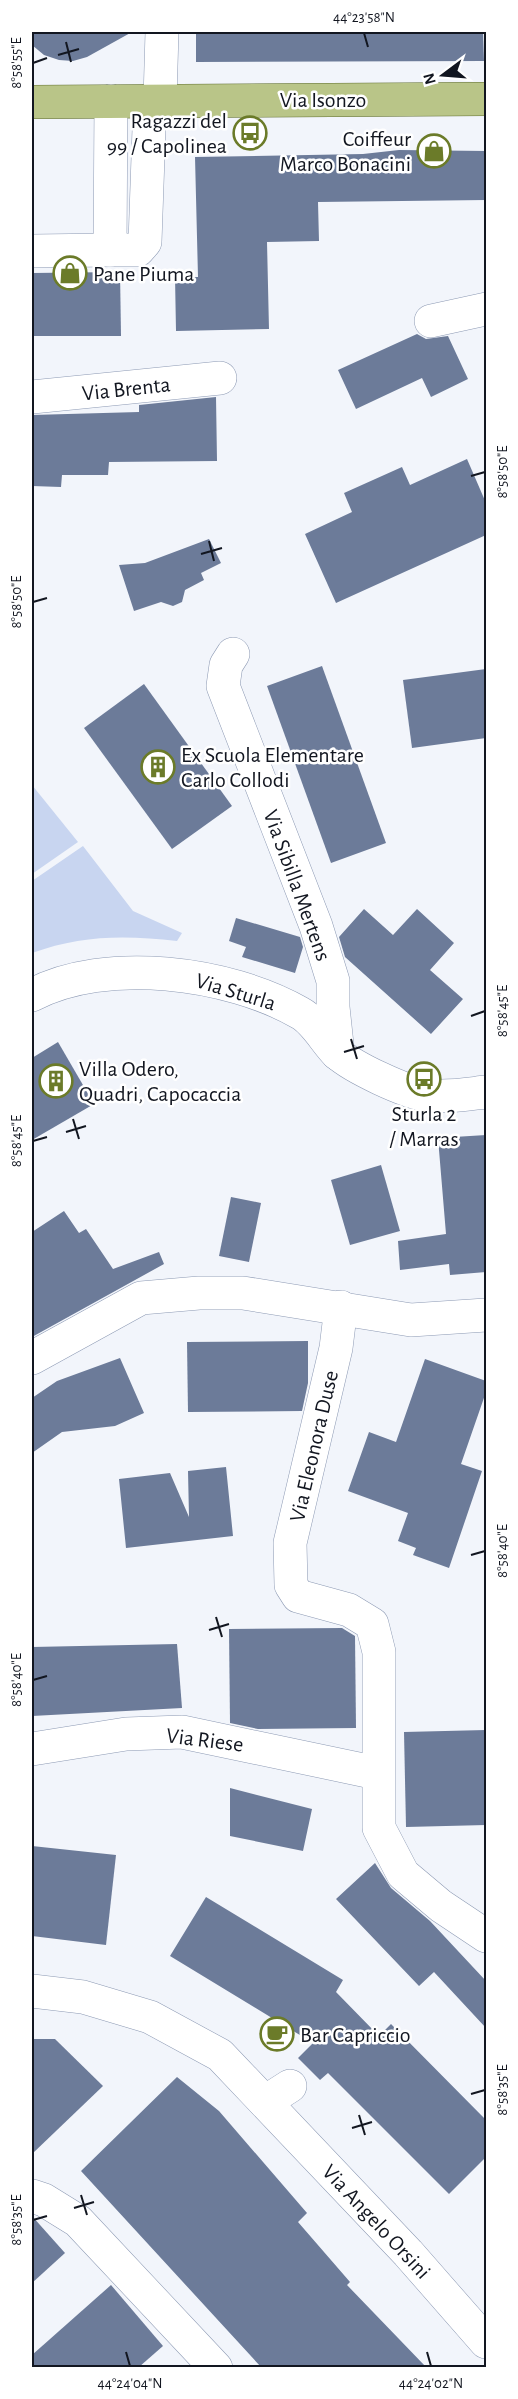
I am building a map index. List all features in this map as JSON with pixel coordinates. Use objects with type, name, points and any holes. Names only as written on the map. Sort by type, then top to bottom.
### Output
[{"type":"main road","name":"Via Isonzo","points":[[32,102],[486,99]]},
{"type":"street","points":[[32,251],[138,250],[145,242],[162,32]]},
{"type":"street","points":[[110,250],[111,101]]},
{"type":"street","points":[[431,321],[486,309]]},
{"type":"street","name":"Via Brenta","points":[[32,397],[220,378]]},
{"type":"street","name":"Via Sibilla Mertens","points":[[233,654],[226,665],[223,686],[316,926],[333,981],[338,1054]]},
{"type":"street","name":"Via Sturla","points":[[32,995],[65,980],[95,976],[171,973],[221,982],[269,997],[303,1014],[338,1054],[370,1074],[425,1095],[486,1092]]},
{"type":"street","points":[[32,1358],[141,1298],[199,1293],[243,1293],[411,1320],[486,1315]]},
{"type":"street","name":"Via Eleonora Duse","points":[[341,1307],[336,1348],[290,1543],[291,1585],[298,1596],[349,1610],[372,1624],[379,1652],[377,1773]]},
{"type":"street","name":"Via Riese","points":[[32,1749],[126,1734],[182,1732],[377,1773]]},
{"type":"street","points":[[377,1773],[379,1828],[404,1874],[441,1906],[486,1936]]},
{"type":"street","name":"Via Angelo Orsini","points":[[32,1991],[84,1997],[150,2017],[220,2055],[278,2094],[408,2253],[486,2342]]},
{"type":"street","points":[[32,2196],[44,2200],[78,2221],[216,2367]]},
{"type":"shaded area","points":[[32,785],[78,842],[32,874]]},
{"type":"shaded area","points":[[83,846],[133,911],[182,933],[177,941],[103,938],[68,943],[32,953],[32,881]]},
{"type":"building","points":[[32,32],[132,32],[87,57],[73,61],[59,60],[44,55],[32,45]]},
{"type":"building","points":[[196,32],[483,32],[484,61],[196,62]]},
{"type":"building","points":[[399,150],[486,151],[486,200],[318,202],[319,241],[267,242],[269,329],[176,331],[175,277],[198,277],[195,157],[363,154]]},
{"type":"building","points":[[120,272],[121,336],[32,336],[32,273]]},
{"type":"building","points":[[417,334],[426,339],[448,336],[468,379],[431,397],[422,378],[356,409],[338,370]]},
{"type":"building","points":[[216,397],[217,461],[109,462],[108,475],[62,475],[61,487],[32,486],[32,415],[139,412],[139,405]]},
{"type":"building","points":[[467,459],[486,503],[486,535],[336,603],[305,534],[352,512],[344,493],[402,467],[410,485]]},
{"type":"building","points":[[209,539],[221,563],[201,573],[204,580],[185,590],[182,602],[173,606],[161,602],[134,611],[119,565],[145,563]]},
{"type":"building","points":[[322,666],[386,843],[331,863],[267,686]]},
{"type":"building","points":[[486,669],[486,738],[412,748],[403,680]]},
{"type":"building","name":"Ex Scuola Elementare Carlo Collodi","points":[[144,684],[232,806],[172,849],[84,728]]},
{"type":"building","points":[[364,909],[393,935],[417,909],[454,943],[430,970],[463,999],[431,1034],[345,957],[339,937]]},
{"type":"building","points":[[236,918],[300,937],[303,947],[295,973],[242,957],[246,947],[229,941]]},
{"type":"building","name":"Villa Odero, Quadri, Capocaccia","points":[[58,1042],[94,1104],[32,1140],[32,1058]]},
{"type":"building","points":[[486,1135],[486,1272],[450,1275],[449,1264],[400,1270],[398,1241],[446,1234],[438,1138]]},
{"type":"building","points":[[381,1165],[400,1231],[350,1245],[331,1180]]},
{"type":"building","points":[[231,1197],[261,1203],[249,1262],[219,1256]]},
{"type":"building","points":[[64,1211],[79,1233],[86,1229],[113,1269],[159,1252],[164,1264],[32,1337],[32,1232]]},
{"type":"building","points":[[308,1341],[308,1383],[302,1411],[188,1412],[187,1342]]},
{"type":"building","points":[[120,1358],[144,1413],[115,1426],[62,1432],[32,1453],[32,1398],[57,1381]]},
{"type":"building","points":[[425,1359],[486,1381],[486,1392],[461,1464],[482,1471],[449,1568],[413,1555],[416,1548],[398,1541],[408,1513],[348,1491],[369,1432],[396,1442]]},
{"type":"building","points":[[226,1467],[233,1536],[126,1548],[119,1479],[170,1473],[189,1517],[188,1471]]},
{"type":"building","points":[[342,1628],[355,1636],[356,1728],[258,1729],[230,1723],[229,1629]]},
{"type":"building","points":[[177,1644],[182,1708],[32,1716],[32,1647]]},
{"type":"building","points":[[486,1730],[486,1825],[406,1827],[404,1732]]},
{"type":"building","points":[[230,1788],[312,1809],[303,1851],[230,1836]]},
{"type":"building","points":[[32,1846],[116,1855],[106,1945],[32,1936]]},
{"type":"building","points":[[375,1863],[391,1888],[430,1921],[486,1981],[486,2028],[434,1972],[419,1986],[336,1899]]},
{"type":"building","points":[[206,1897],[343,1980],[336,1992],[379,2036],[391,2024],[486,2120],[486,2157],[449,2194],[328,2073],[320,2080],[298,2058],[313,2043],[170,1956]]},
{"type":"building","points":[[32,2039],[55,2039],[103,2086],[32,2154]]},
{"type":"building","points":[[177,2077],[219,2111],[307,2213],[298,2222],[350,2282],[347,2285],[426,2367],[261,2367],[81,2171]]},
{"type":"building","points":[[32,2216],[65,2253],[32,2283]]},
{"type":"building","points":[[111,2285],[163,2346],[139,2367],[32,2367],[32,2355]]},
{"type":"place","name":"Ragazzi del 99 / Capolinea","points":[[250,133]]},
{"type":"place","name":"Coiffeur Marco Bonacini","points":[[434,151]]},
{"type":"place","name":"Pane Piuma","points":[[70,273]]},
{"type":"place","name":"Ex Scuola Elementare Carlo Collodi","points":[[158,767]]},
{"type":"place","name":"Sturla 2 / Marras","points":[[424,1079]]},
{"type":"place","name":"Villa Odero, Quadri, Capocaccia","points":[[56,1081]]},
{"type":"place","name":"Bar Capriccio","points":[[277,2034]]}]
